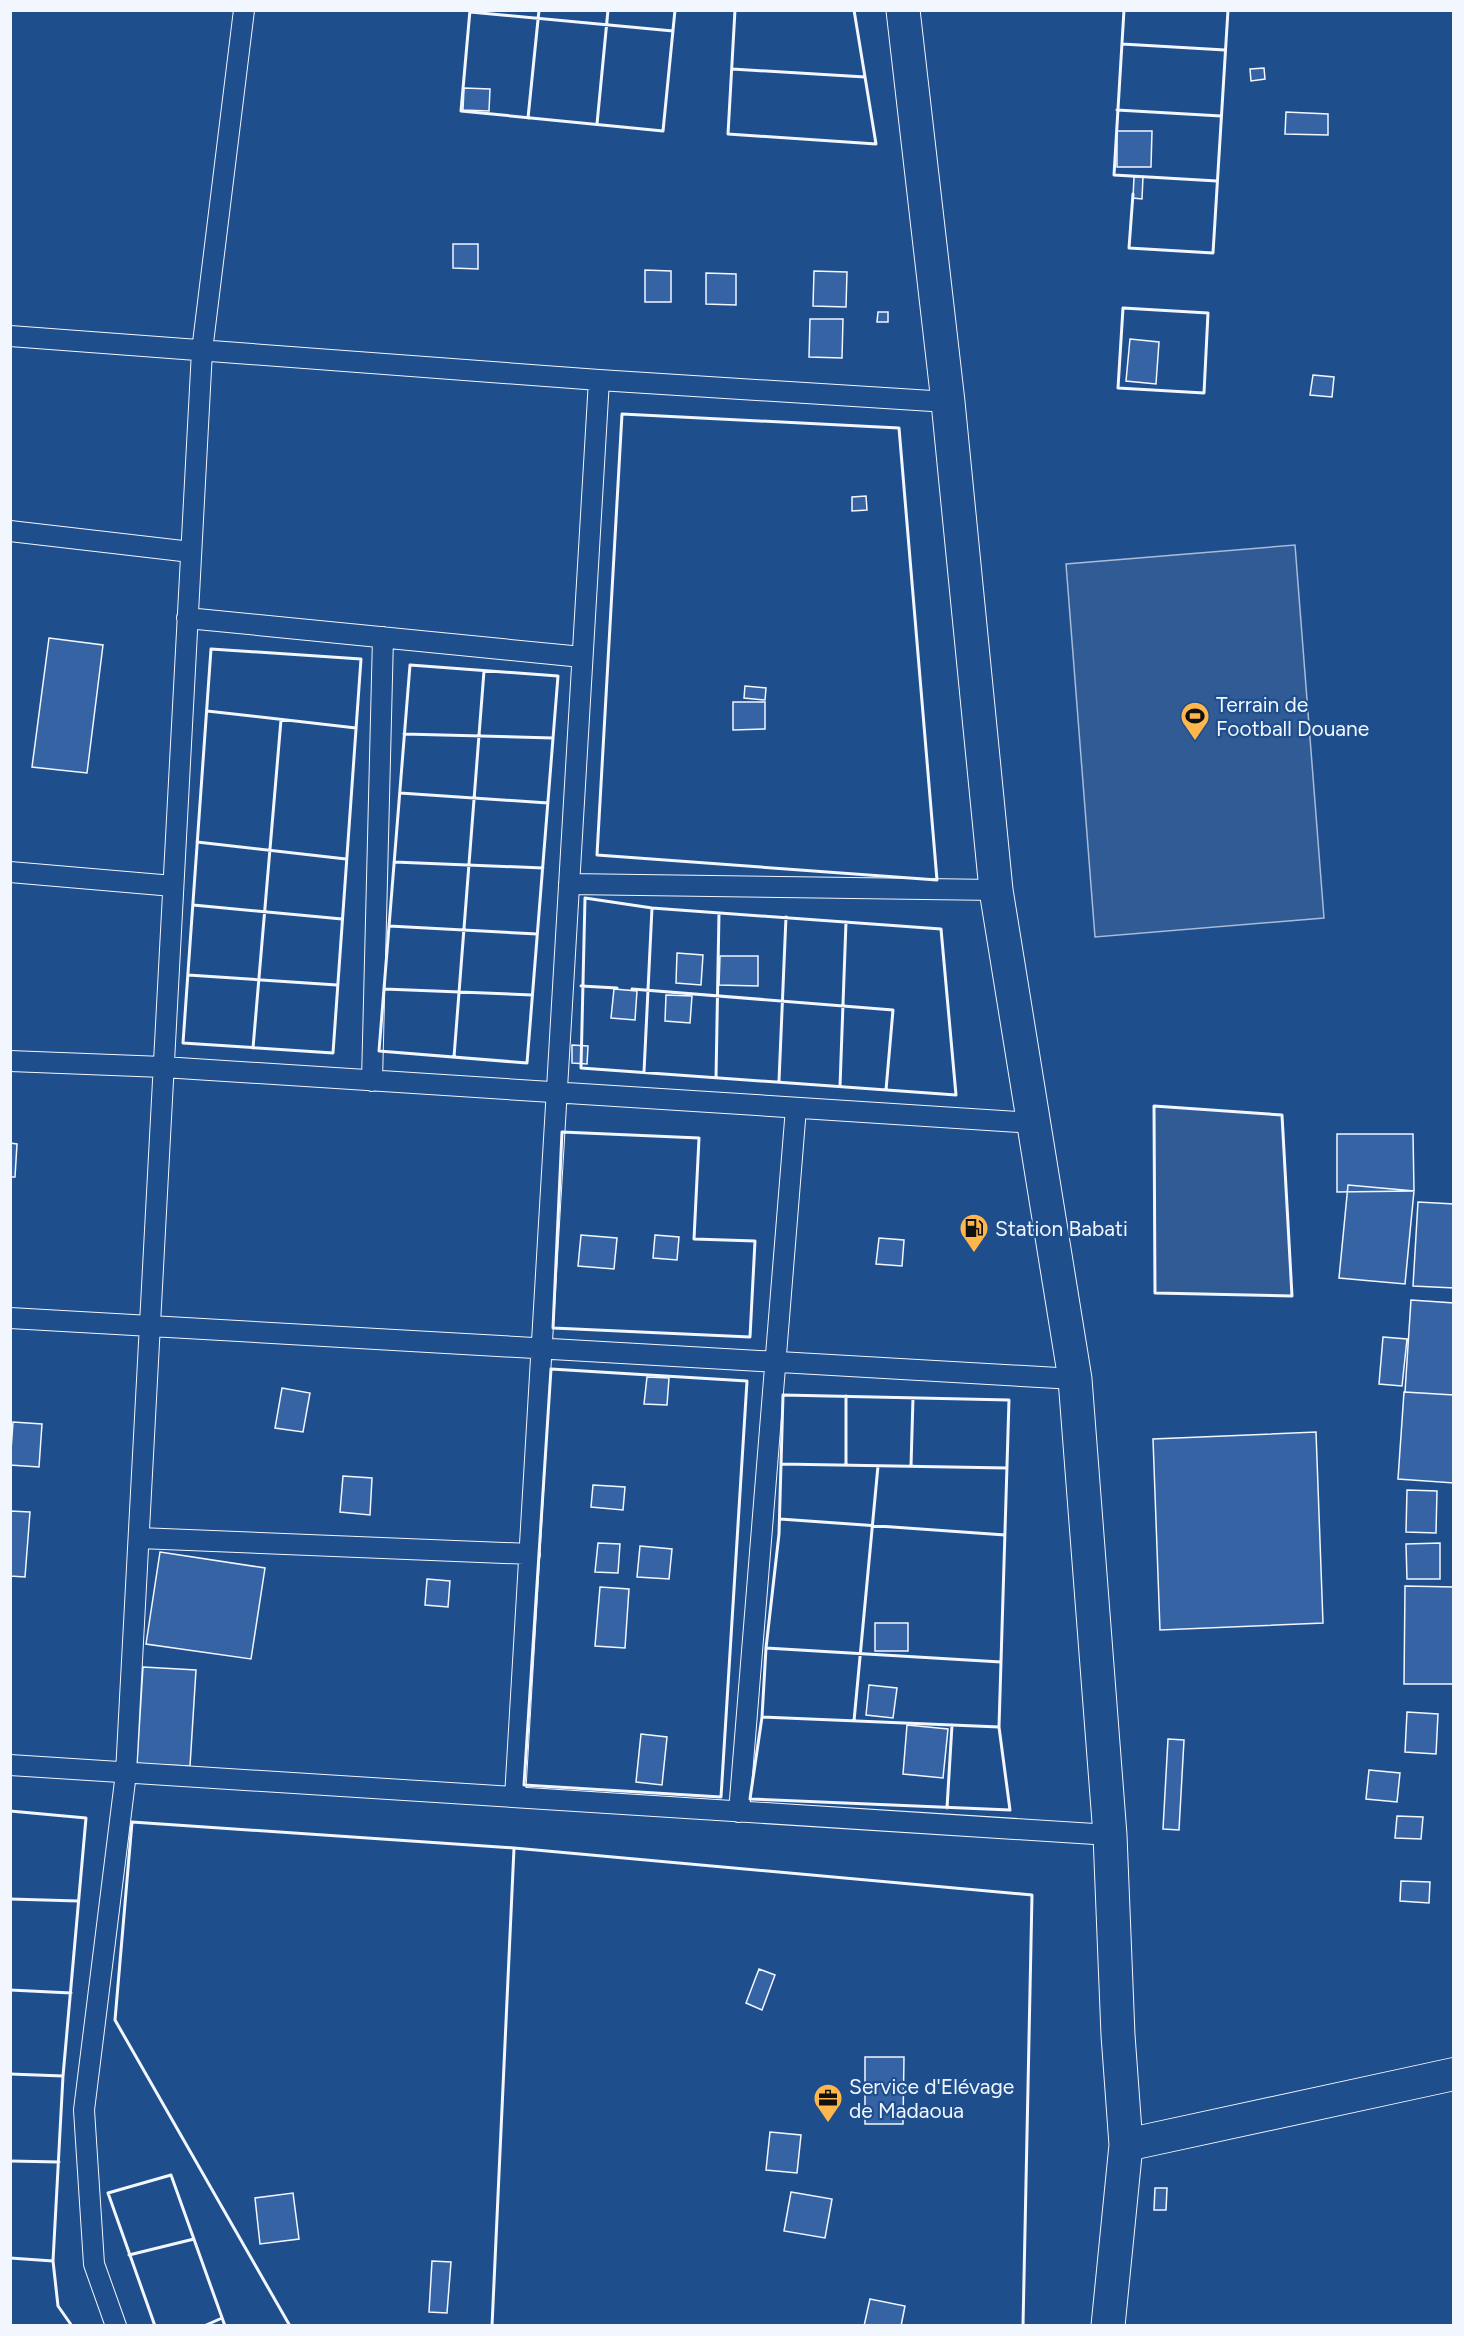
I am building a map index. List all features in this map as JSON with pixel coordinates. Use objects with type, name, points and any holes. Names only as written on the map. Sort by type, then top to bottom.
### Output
[{"type":"highway","points":[[903,10],[948,402],[996,890],[1075,1379],[1110,1835],[1118,2035],[1126,2145],[1108,2325]]},
{"type":"main road","points":[[1126,2145],[1454,2074]]},
{"type":"street","points":[[116,2325],[94,2264],[84,2110],[126,1773],[202,351],[244,10]]},
{"type":"street","points":[[10,336],[599,380],[948,402]]},
{"type":"street","points":[[515,1797],[599,380]]},
{"type":"street","points":[[10,531],[191,552]]},
{"type":"street","points":[[187,618],[582,657]]},
{"type":"street","points":[[372,1081],[383,637]]},
{"type":"street","points":[[10,872],[173,886]]},
{"type":"street","points":[[569,884],[996,890]]},
{"type":"street","points":[[10,1060],[163,1067],[1035,1123]]},
{"type":"street","points":[[739,1812],[796,1108]]},
{"type":"street","points":[[10,1318],[1075,1379]]},
{"type":"street","points":[[139,1538],[530,1554]]},
{"type":"street","points":[[10,1765],[1110,1835]]},
{"type":"shaded area","name":"Terrain de Football Douane","points":[[1295,545],[1324,918],[1095,937],[1066,564]]},
{"type":"shaded area","points":[[1154,1106],[1282,1115],[1292,1296],[1155,1293]]},
{"type":"building","points":[[1264,68],[1265,79],[1251,81],[1250,69]]},
{"type":"building","points":[[464,88],[490,89],[489,111],[463,110]]},
{"type":"building","points":[[1286,112],[1328,114],[1328,135],[1285,134]]},
{"type":"building","points":[[1117,131],[1152,131],[1151,167],[1117,167]]},
{"type":"building","points":[[1134,177],[1143,177],[1142,199],[1133,198]]},
{"type":"building","points":[[453,244],[478,244],[478,269],[453,268]]},
{"type":"building","points":[[645,270],[671,271],[671,302],[645,302]]},
{"type":"building","points":[[814,271],[847,272],[846,307],[813,306]]},
{"type":"building","points":[[706,273],[736,274],[736,305],[706,304]]},
{"type":"building","points":[[878,312],[888,312],[888,322],[877,322]]},
{"type":"building","points":[[810,319],[843,319],[842,358],[809,357]]},
{"type":"building","points":[[1130,339],[1159,342],[1156,384],[1126,381]]},
{"type":"building","points":[[1313,375],[1334,377],[1332,397],[1310,395]]},
{"type":"building","points":[[866,496],[867,510],[852,511],[852,497]]},
{"type":"building","points":[[49,638],[103,645],[87,773],[32,767]]},
{"type":"building","points":[[745,686],[766,688],[765,700],[744,698]]},
{"type":"building","points":[[733,702],[765,702],[765,729],[733,730]]},
{"type":"building","points":[[677,953],[703,955],[701,985],[676,983]]},
{"type":"building","points":[[720,956],[758,956],[758,986],[719,985]]},
{"type":"building","points":[[614,989],[637,991],[635,1020],[611,1018]]},
{"type":"building","points":[[666,995],[692,996],[690,1023],[665,1021]]},
{"type":"building","points":[[572,1045],[588,1046],[587,1064],[572,1063]]},
{"type":"building","points":[[1337,1134],[1413,1134],[1414,1191],[1337,1192]]},
{"type":"building","points":[[10,1143],[17,1144],[15,1177],[10,1177]]},
{"type":"building","points":[[1348,1185],[1414,1191],[1405,1284],[1339,1278]]},
{"type":"building","points":[[1418,1202],[1454,1204],[1454,1288],[1413,1286]]},
{"type":"building","points":[[581,1235],[617,1238],[614,1269],[578,1266]]},
{"type":"building","points":[[655,1235],[679,1237],[677,1260],[653,1258]]},
{"type":"building","points":[[879,1238],[904,1240],[902,1266],[876,1264]]},
{"type":"building","points":[[1411,1300],[1454,1303],[1454,1395],[1405,1392]]},
{"type":"building","points":[[1383,1337],[1407,1339],[1402,1386],[1379,1384]]},
{"type":"building","points":[[647,1377],[669,1378],[667,1405],[644,1404]]},
{"type":"building","points":[[282,1388],[310,1393],[303,1432],[275,1428]]},
{"type":"building","points":[[1404,1392],[1454,1395],[1454,1483],[1398,1479]]},
{"type":"building","points":[[13,1422],[42,1424],[39,1467],[10,1465]]},
{"type":"building","points":[[1316,1432],[1323,1623],[1160,1630],[1153,1439]]},
{"type":"building","points":[[343,1476],[372,1478],[370,1515],[340,1512]]},
{"type":"building","points":[[593,1485],[625,1487],[623,1510],[591,1507]]},
{"type":"building","points":[[1407,1490],[1437,1491],[1436,1533],[1406,1532]]},
{"type":"building","points":[[10,1511],[30,1512],[25,1577],[10,1576]]},
{"type":"building","points":[[598,1543],[620,1544],[618,1573],[595,1572]]},
{"type":"building","points":[[1440,1543],[1440,1579],[1407,1579],[1406,1544]]},
{"type":"building","points":[[640,1546],[672,1549],[669,1579],[637,1577]]},
{"type":"building","points":[[160,1552],[265,1568],[251,1659],[146,1644]]},
{"type":"building","points":[[427,1579],[450,1581],[448,1607],[425,1605]]},
{"type":"building","points":[[1405,1586],[1454,1587],[1454,1684],[1404,1684]]},
{"type":"building","points":[[600,1587],[629,1589],[625,1648],[595,1646]]},
{"type":"building","points":[[875,1623],[908,1623],[908,1651],[875,1651]]},
{"type":"building","points":[[143,1667],[196,1670],[190,1766],[137,1764]]},
{"type":"building","points":[[869,1685],[897,1688],[893,1718],[866,1715]]},
{"type":"building","points":[[1407,1712],[1438,1714],[1436,1754],[1405,1752]]},
{"type":"building","points":[[907,1725],[948,1729],[943,1778],[903,1774]]},
{"type":"building","points":[[641,1734],[667,1737],[662,1785],[636,1782]]},
{"type":"building","points":[[1168,1739],[1184,1740],[1179,1830],[1163,1829]]},
{"type":"building","points":[[1369,1770],[1400,1773],[1397,1802],[1366,1799]]},
{"type":"building","points":[[1397,1816],[1423,1817],[1421,1839],[1395,1838]]},
{"type":"building","points":[[1401,1881],[1430,1882],[1429,1903],[1400,1901]]},
{"type":"building","points":[[759,1969],[775,1975],[762,2010],[746,2003]]},
{"type":"building","points":[[865,2057],[904,2057],[903,2124],[865,2124]]},
{"type":"building","points":[[770,2132],[801,2135],[797,2173],[766,2170]]},
{"type":"building","points":[[1155,2188],[1167,2188],[1166,2210],[1154,2210]]},
{"type":"building","points":[[791,2192],[832,2199],[825,2238],[784,2231]]},
{"type":"building","points":[[293,2193],[299,2239],[260,2244],[255,2198]]},
{"type":"building","points":[[432,2261],[451,2262],[447,2313],[429,2312]]},
{"type":"building","points":[[870,2299],[905,2306],[901,2326],[864,2326]]},
{"type":"wall","points":[[470,10],[461,111],[663,131],[675,10]]},
{"type":"wall","points":[[528,118],[539,10]]},
{"type":"wall","points":[[597,124],[608,10]]},
{"type":"wall","points":[[735,10],[728,134],[876,144],[854,10]]},
{"type":"wall","points":[[1124,10],[1114,175],[1217,181]]},
{"type":"wall","points":[[1133,194],[1129,248],[1213,253],[1228,10]]},
{"type":"wall","points":[[470,12],[673,31]]},
{"type":"wall","points":[[1122,44],[1225,50]]},
{"type":"wall","points":[[732,69],[865,77]]},
{"type":"wall","points":[[1117,110],[1221,116]]},
{"type":"wall","points":[[1123,308],[1208,313],[1204,393],[1118,388],[1123,308]]},
{"type":"wall","points":[[622,414],[899,428],[937,880],[597,855],[622,414]]},
{"type":"wall","points":[[211,649],[361,659],[333,1053],[183,1043],[211,649]]},
{"type":"wall","points":[[410,665],[558,676],[527,1063],[379,1051],[410,665]]},
{"type":"wall","points":[[454,1057],[484,671]]},
{"type":"wall","points":[[207,711],[356,728]]},
{"type":"wall","points":[[253,1048],[281,720]]},
{"type":"wall","points":[[404,734],[553,738]]},
{"type":"wall","points":[[400,793],[548,803]]},
{"type":"wall","points":[[197,842],[346,859]]},
{"type":"wall","points":[[394,862],[543,868]]},
{"type":"wall","points":[[585,898],[652,908],[941,929],[956,1095],[581,1068],[585,898]]},
{"type":"wall","points":[[193,905],[342,919]]},
{"type":"wall","points":[[644,1072],[652,908]]},
{"type":"wall","points":[[716,1078],[719,913]]},
{"type":"wall","points":[[779,1081],[786,917]]},
{"type":"wall","points":[[840,1086],[846,922]]},
{"type":"wall","points":[[389,926],[537,934]]},
{"type":"wall","points":[[188,975],[337,985]]},
{"type":"wall","points":[[581,986],[617,988]]},
{"type":"wall","points":[[384,989],[532,995]]},
{"type":"wall","points":[[632,989],[893,1010],[886,1090]]},
{"type":"wall","points":[[1154,1106],[1282,1115],[1292,1296],[1155,1293],[1154,1106]]},
{"type":"wall","points":[[562,1132],[699,1138],[694,1239],[755,1241],[750,1337],[553,1328],[562,1132]]},
{"type":"wall","points":[[551,1369],[747,1381],[721,1797],[524,1785],[551,1369]]},
{"type":"wall","points":[[783,1395],[1009,1400],[999,1727],[1010,1810],[750,1799],[762,1717],[766,1648],[779,1534],[783,1395]]},
{"type":"wall","points":[[846,1396],[846,1465]]},
{"type":"wall","points":[[911,1466],[913,1398]]},
{"type":"wall","points":[[781,1464],[1007,1468]]},
{"type":"wall","points":[[854,1721],[878,1466]]},
{"type":"wall","points":[[780,1519],[1005,1535]]},
{"type":"wall","points":[[766,1648],[1001,1662]]},
{"type":"wall","points":[[762,1717],[999,1727]]},
{"type":"wall","points":[[947,1808],[952,1725]]},
{"type":"wall","points":[[10,1811],[86,1818],[63,2076],[53,2261],[58,2306],[72,2326]]},
{"type":"wall","points":[[290,2326],[115,2020],[132,1822],[514,1848]]},
{"type":"wall","points":[[492,2326],[514,1848],[1032,1895],[1023,2326]]},
{"type":"wall","points":[[10,1899],[78,1901]]},
{"type":"wall","points":[[10,1990],[71,1993]]},
{"type":"wall","points":[[10,2074],[63,2076]]},
{"type":"wall","points":[[10,2161],[59,2162]]},
{"type":"wall","points":[[155,2326],[108,2193],[171,2175],[225,2326]]},
{"type":"wall","points":[[129,2255],[194,2239]]},
{"type":"wall","points":[[10,2258],[53,2261]]},
{"type":"wall","points":[[204,2326],[222,2318]]},
{"type":"place","name":"Terrain de Football Douane","points":[[1195,742]]},
{"type":"place","name":"Station Babati","points":[[974,1254]]},
{"type":"place","name":"Service d'Elévage de Madaoua","points":[[828,2124]]}]
